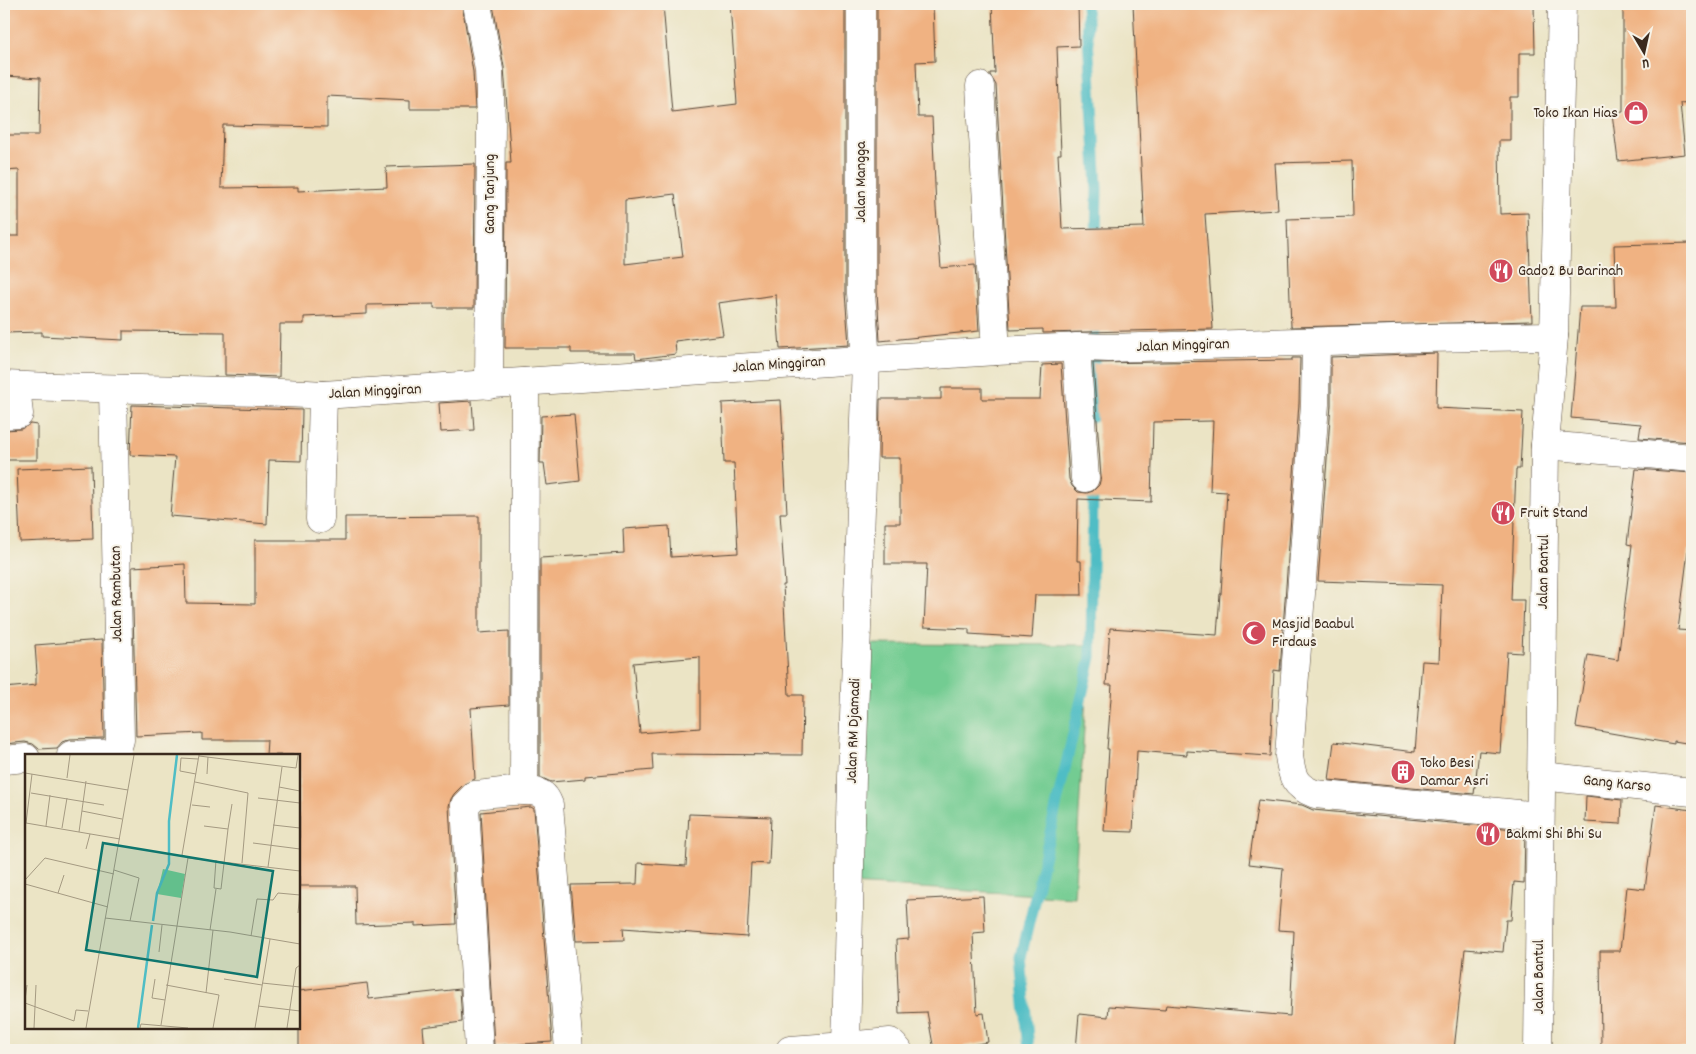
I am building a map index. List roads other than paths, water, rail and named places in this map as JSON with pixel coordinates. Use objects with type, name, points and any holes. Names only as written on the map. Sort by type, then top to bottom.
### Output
[{"type":"street","name":"Gang Tanjung","points":[[477,4],[489,70],[491,121],[489,385]]},
{"type":"street","name":"Jalan Mangga","points":[[861,4],[861,293],[866,360]]},
{"type":"street","name":"Jalan Bantul","points":[[1538,1050],[1546,445],[1554,336],[1562,4]]},
{"type":"street","points":[[980,86],[996,351]]},
{"type":"street","name":"Jalan Minggiran","points":[[10,385],[113,390],[265,392],[323,395],[1079,347],[1108,348],[1554,336]]},
{"type":"street","points":[[1316,342],[1315,404],[1289,756],[1293,777],[1299,785],[1315,794],[1540,816]]},
{"type":"street","points":[[1079,347],[1084,478]]},
{"type":"street","name":"Jalan RM Djamadi","points":[[846,1046],[852,778],[866,360]]},
{"type":"street","points":[[524,791],[525,382]]},
{"type":"street","points":[[4,414],[19,414],[10,385]]},
{"type":"street","name":"Jalan Rambutan","points":[[94,754],[116,753],[120,740],[113,390]]},
{"type":"street","points":[[320,519],[323,395]]},
{"type":"street","points":[[1546,445],[1692,458]]},
{"type":"street","points":[[4,760],[25,758]]},
{"type":"street","name":"Gang Karso","points":[[1541,776],[1692,792]]},
{"type":"street","points":[[479,1050],[465,805],[475,795],[524,791],[541,793],[546,798],[548,805],[569,1050]]},
{"type":"street","points":[[790,1050],[890,1042],[898,1050]]},
{"type":"waterway","points":[[1086,4],[1097,188],[1096,242]]},
{"type":"waterway","points":[[1093,417],[1095,318]]},
{"type":"waterway","points":[[1029,1050],[1021,957],[1091,657],[1093,485]]},
{"type":"place","name":"Toko Ikan Hias","points":[[1636,113]]},
{"type":"place","name":"Gado2 Bu Barinah","points":[[1501,271]]},
{"type":"place","name":"Fruit Stand","points":[[1503,513]]},
{"type":"place","name":"Masjid Baabul Firdaus","points":[[1254,633]]},
{"type":"place","name":"Toko Besi Damar Asri","points":[[1403,772]]},
{"type":"place","name":"Bakmi Shi Bhi Su","points":[[1488,834]]}]
